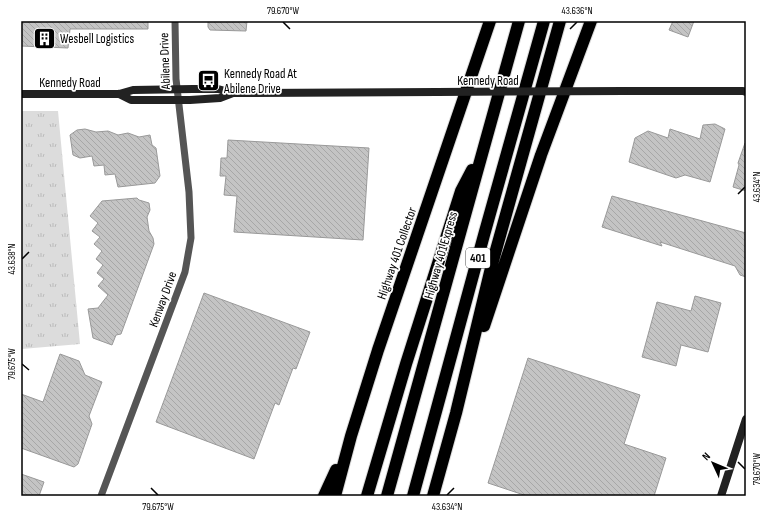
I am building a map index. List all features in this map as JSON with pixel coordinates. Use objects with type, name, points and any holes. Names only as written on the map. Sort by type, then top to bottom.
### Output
[{"type":"highway","name":"Highway 401 Collector","points":[[335,496],[351,436],[381,342],[490,21]]},
{"type":"highway","name":"Highway 401 Express","points":[[387,496],[483,146],[519,21]]},
{"type":"highway","name":"401","points":[[413,496],[544,21]]},
{"type":"highway","name":"401","points":[[434,496],[456,413],[491,268],[560,21]]},
{"type":"highway","points":[[456,413],[541,155],[591,21]]},
{"type":"highway","points":[[366,496],[461,191],[483,146]]},
{"type":"highway","points":[[324,496],[351,436]]},
{"type":"main road","name":"Kennedy Road","points":[[21,94],[119,94],[133,90],[176,89],[218,89],[233,93],[745,90]]},
{"type":"main road","name":"Kennedy Road","points":[[119,94],[131,100],[177,100],[220,98],[233,93]]},
{"type":"main road","points":[[722,496],[746,419]]},
{"type":"street","name":"Abilene Drive","points":[[175,21],[177,100]]},
{"type":"street","name":"Kenway Drive","points":[[101,496],[185,272],[191,238],[189,192],[177,100]]},
{"type":"green space","points":[[21,111],[58,111],[80,344],[22,349],[21,352]]},
{"type":"building","name":"Wesbell Logistics","points":[[21,21],[148,21],[148,29],[70,29],[68,48],[21,46]]},
{"type":"building","points":[[208,21],[247,21],[246,31],[210,30],[208,27]]},
{"type":"building","points":[[673,21],[694,21],[688,37],[669,30]]},
{"type":"building","points":[[715,124],[725,129],[710,182],[685,175],[676,178],[629,162],[635,138],[648,131],[668,138],[670,129],[700,139],[703,125]]},
{"type":"building","points":[[85,129],[96,132],[108,131],[118,135],[128,133],[139,137],[150,135],[152,145],[156,148],[160,176],[155,183],[118,187],[115,174],[105,175],[104,165],[94,166],[92,156],[80,158],[73,155],[70,135],[77,130]]},
{"type":"building","points":[[228,140],[369,148],[363,240],[234,232],[237,196],[224,195],[226,176],[220,176],[221,158],[227,158]]},
{"type":"building","points":[[745,143],[746,191],[733,187],[739,165],[738,163]]},
{"type":"building","points":[[612,196],[746,233],[746,277],[740,275],[735,266],[660,242],[662,246],[602,227]]},
{"type":"building","points":[[137,198],[149,203],[150,210],[147,217],[149,231],[153,238],[154,244],[121,334],[116,335],[112,345],[93,338],[88,309],[98,308],[108,295],[98,286],[104,279],[97,273],[103,265],[96,259],[102,251],[94,244],[100,237],[92,231],[98,223],[90,216],[102,201]]},
{"type":"building","points":[[204,293],[310,332],[296,369],[293,368],[279,405],[275,403],[254,459],[156,422]]},
{"type":"building","points":[[695,296],[721,303],[708,352],[681,345],[676,366],[642,357],[657,302],[691,311]]},
{"type":"building","points":[[60,354],[79,361],[85,375],[102,382],[89,416],[92,424],[78,464],[74,467],[21,448],[21,394],[43,402]]},
{"type":"building","points":[[528,358],[640,395],[624,444],[666,458],[654,496],[527,496],[488,483]]},
{"type":"building","points":[[21,474],[44,482],[39,496],[21,496]]},
{"type":"place","name":"Wesbell Logistics","points":[[45,38]]},
{"type":"place","name":"Kennedy Road At Abilene Drive","points":[[209,80]]}]
